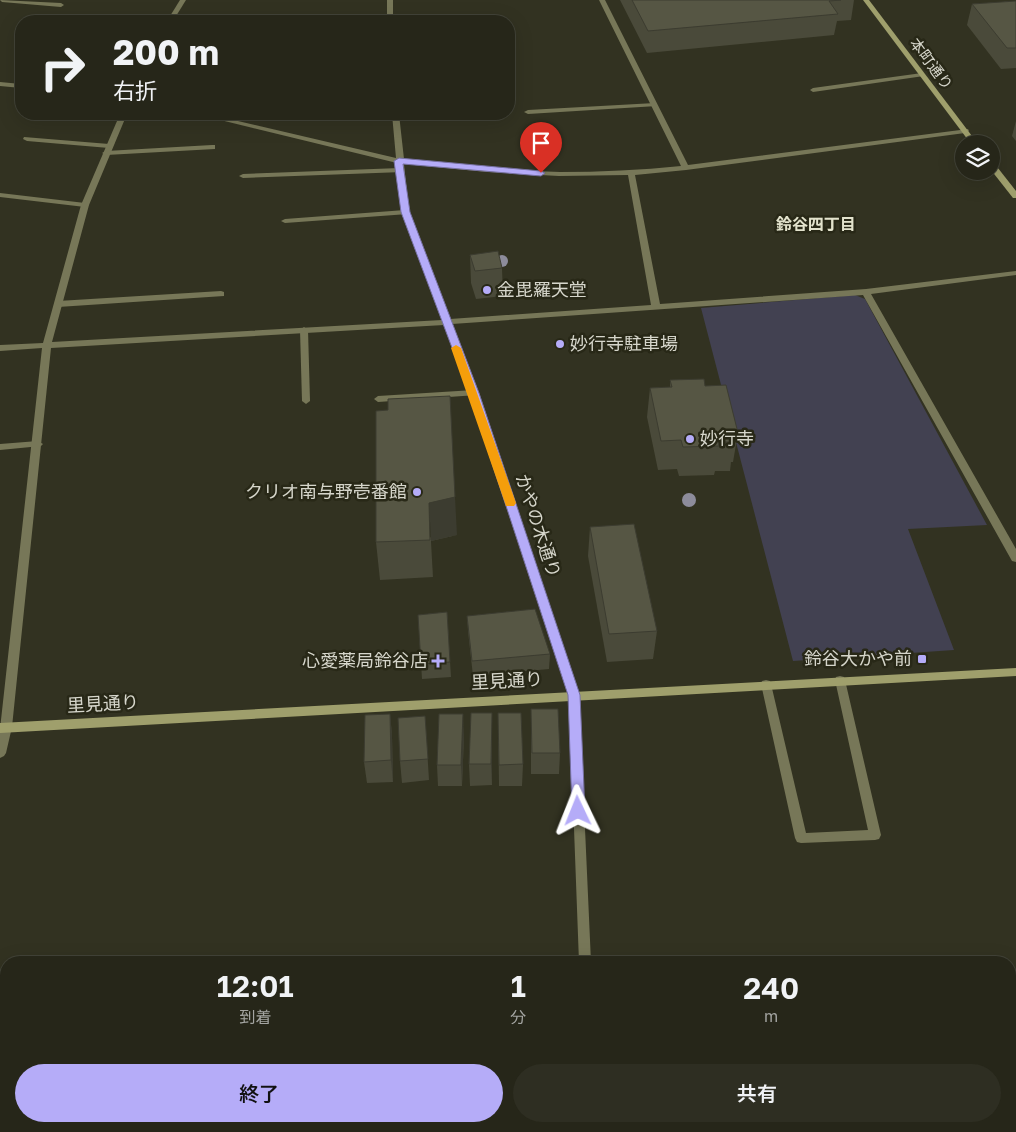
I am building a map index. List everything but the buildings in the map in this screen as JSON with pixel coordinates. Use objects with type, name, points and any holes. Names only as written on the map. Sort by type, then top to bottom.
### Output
[{"type":"street","points":[[2,0],[61,5]]},
{"type":"street","points":[[174,15],[183,0]]},
{"type":"street","points":[[390,0],[390,15]]},
{"type":"street","points":[[602,0],[686,168]]},
{"type":"street","name":"本町通り","points":[[866,0],[968,135]]},
{"type":"street","points":[[813,90],[922,75]]},
{"type":"street","points":[[0,84],[15,85]]},
{"type":"street","points":[[528,112],[655,105]]},
{"type":"street","points":[[0,753],[38,444],[47,345],[85,205],[120,120]]},
{"type":"street","points":[[223,120],[399,165]]},
{"type":"street","name":"かやの木通り","points":[[396,120],[399,165],[405,212],[474,393],[574,695],[584,956]]},
{"type":"street","points":[[243,176],[399,165],[559,174],[631,173],[686,168],[965,131]]},
{"type":"street","points":[[27,139],[108,150],[212,147]]},
{"type":"street","points":[[631,173],[656,307]]},
{"type":"street","points":[[1000,176],[1016,196]]},
{"type":"street","points":[[0,195],[85,205]]},
{"type":"street","points":[[285,221],[405,212]]},
{"type":"street","points":[[0,348],[446,322],[866,292],[1016,273]]},
{"type":"street","points":[[866,292],[1016,558]]},
{"type":"street","points":[[58,304],[221,294]]},
{"type":"street","points":[[304,330],[306,401]]},
{"type":"street","points":[[378,399],[474,393]]},
{"type":"street","points":[[0,447],[38,444]]},
{"type":"street","name":"里見通り","points":[[3,728],[766,684],[1016,672]]},
{"type":"street","points":[[766,684],[801,838],[875,835],[840,680]]},
{"type":"shaded area","points":[[855,295],[865,299],[987,525],[908,529],[954,650],[793,661],[701,308]]},
{"type":"slow traffic","points":[[456,348],[474,393],[510,503]]},
{"type":"place","name":"金毘羅天堂","points":[[487,290]]},
{"type":"place","name":"妙行寺駐車場","points":[[560,344]]},
{"type":"place","name":"妙行寺","points":[[690,439]]},
{"type":"place","name":"クリオ南与野壱番館","points":[[417,492]]},
{"type":"place","name":"鈴谷大かや前","points":[[922,659]]},
{"type":"place","name":"心愛薬局鈴谷店","points":[[438,661]]},
{"type":"district","name":"鈴谷四丁目","points":[[816,224]]},
{"type":"route","points":[[541,173],[487,170],[399,161],[405,212],[474,393],[574,695],[578,811]]}]
